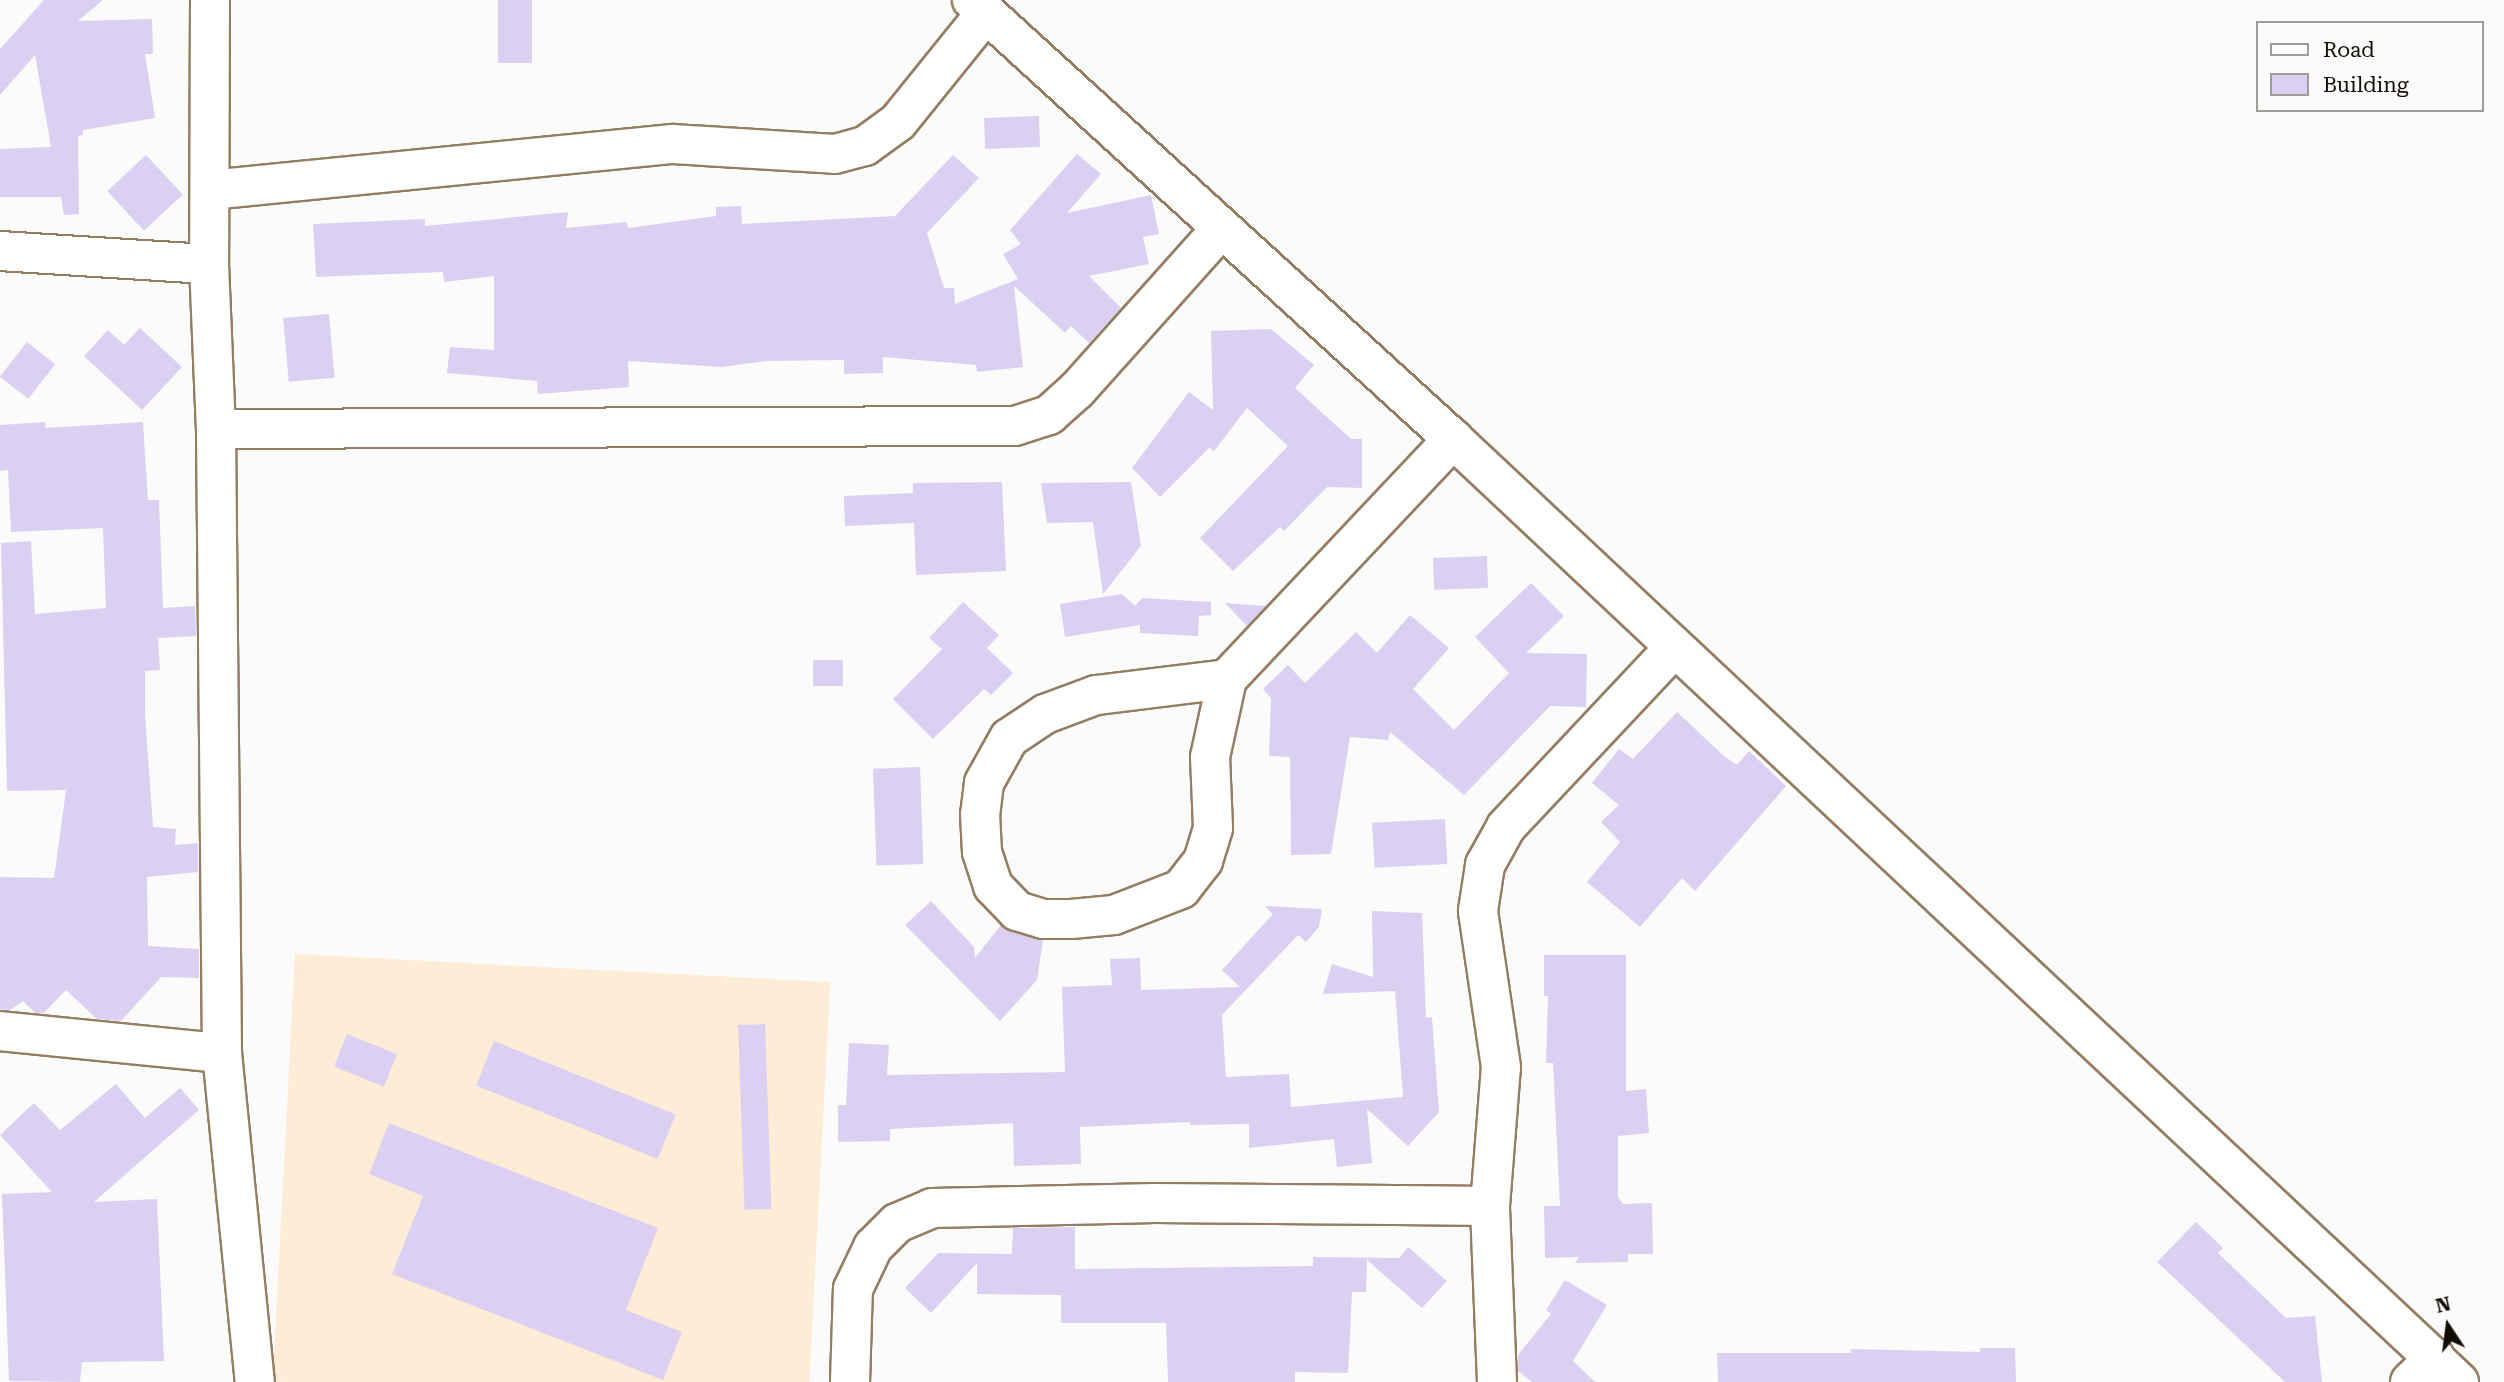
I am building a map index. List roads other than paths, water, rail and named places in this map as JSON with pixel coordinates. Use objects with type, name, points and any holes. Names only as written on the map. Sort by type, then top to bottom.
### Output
[{"type":"street","points":[[211,0],[209,264],[216,429],[222,1053],[254,1382]]},
{"type":"street","points":[[210,190],[673,144],[835,154],[865,146],[898,122],[979,7],[1453,439],[2435,1374]]},
{"type":"street","points":[[216,429],[1015,426],[1049,415],[1077,390],[1222,228]]},
{"type":"street","points":[[0,251],[209,264]]},
{"type":"street","points":[[1227,679],[1096,695],[1045,714],[1009,738],[984,783],[980,814],[982,852],[993,886],[1017,911],[1043,919],[1114,915],[1181,889],[1203,861],[1213,828],[1210,757],[1227,679],[1453,439]]},
{"type":"street","points":[[1497,1382],[1490,1206],[1501,1067],[1478,911],[1485,866],[1506,827],[1674,648]]},
{"type":"street","points":[[0,1031],[222,1053]]},
{"type":"street","points":[[850,1382],[853,1289],[873,1247],[897,1223],[932,1208],[1155,1203],[1490,1206]]}]
